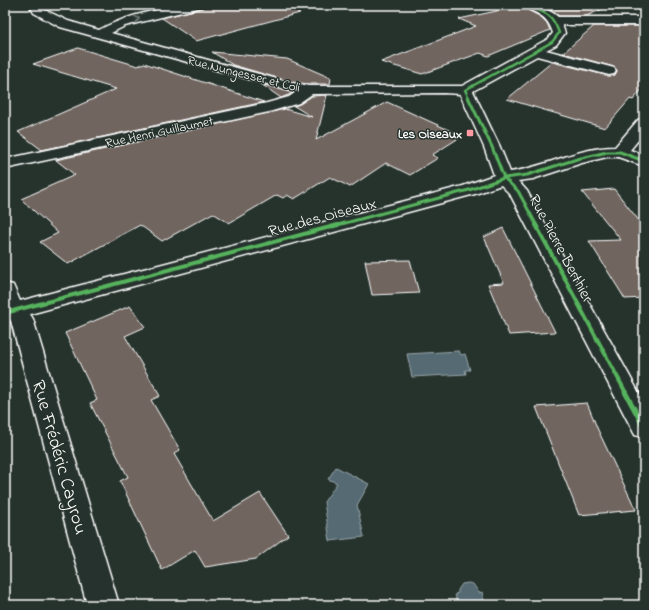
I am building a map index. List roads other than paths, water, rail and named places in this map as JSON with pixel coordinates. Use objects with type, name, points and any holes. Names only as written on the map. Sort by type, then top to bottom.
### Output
[{"type":"street","name":"Rue Nungesser et Coli","points":[[35,5],[38,11],[64,24],[290,87],[309,90],[465,90]]},
{"type":"street","points":[[101,34],[121,24],[198,5]]},
{"type":"street","points":[[465,90],[538,52],[552,42],[559,33],[555,21],[546,13],[527,5]]},
{"type":"street","points":[[555,21],[644,21]]},
{"type":"street","points":[[538,52],[609,72]]},
{"type":"street","name":"Rue Henri Guillaumet","points":[[5,164],[269,107],[294,100],[309,90]]},
{"type":"street","name":"Rue Pierre Berthier","points":[[465,90],[492,147],[504,178],[518,191],[644,427]]},
{"type":"street","points":[[620,152],[644,123]]},
{"type":"street","name":"Rue des Oiseaux","points":[[8,304],[461,192],[504,178],[527,175],[577,159],[607,152],[620,152],[644,161]]},
{"type":"street","name":"Rue Frédéric Cayrou","points":[[8,304],[22,319],[103,605]]},
{"type":"water","points":[[459,351],[461,355],[465,354],[470,370],[465,370],[466,374],[412,377],[407,354]]},
{"type":"water","points":[[336,467],[369,484],[357,505],[364,537],[330,541],[324,502],[337,483],[328,479]]},
{"type":"water","points":[[462,584],[473,584],[479,593],[482,592],[485,605],[457,605],[455,594],[458,593],[458,590]]},
{"type":"place","name":"Les Oiseaux","points":[[470,133]]}]
